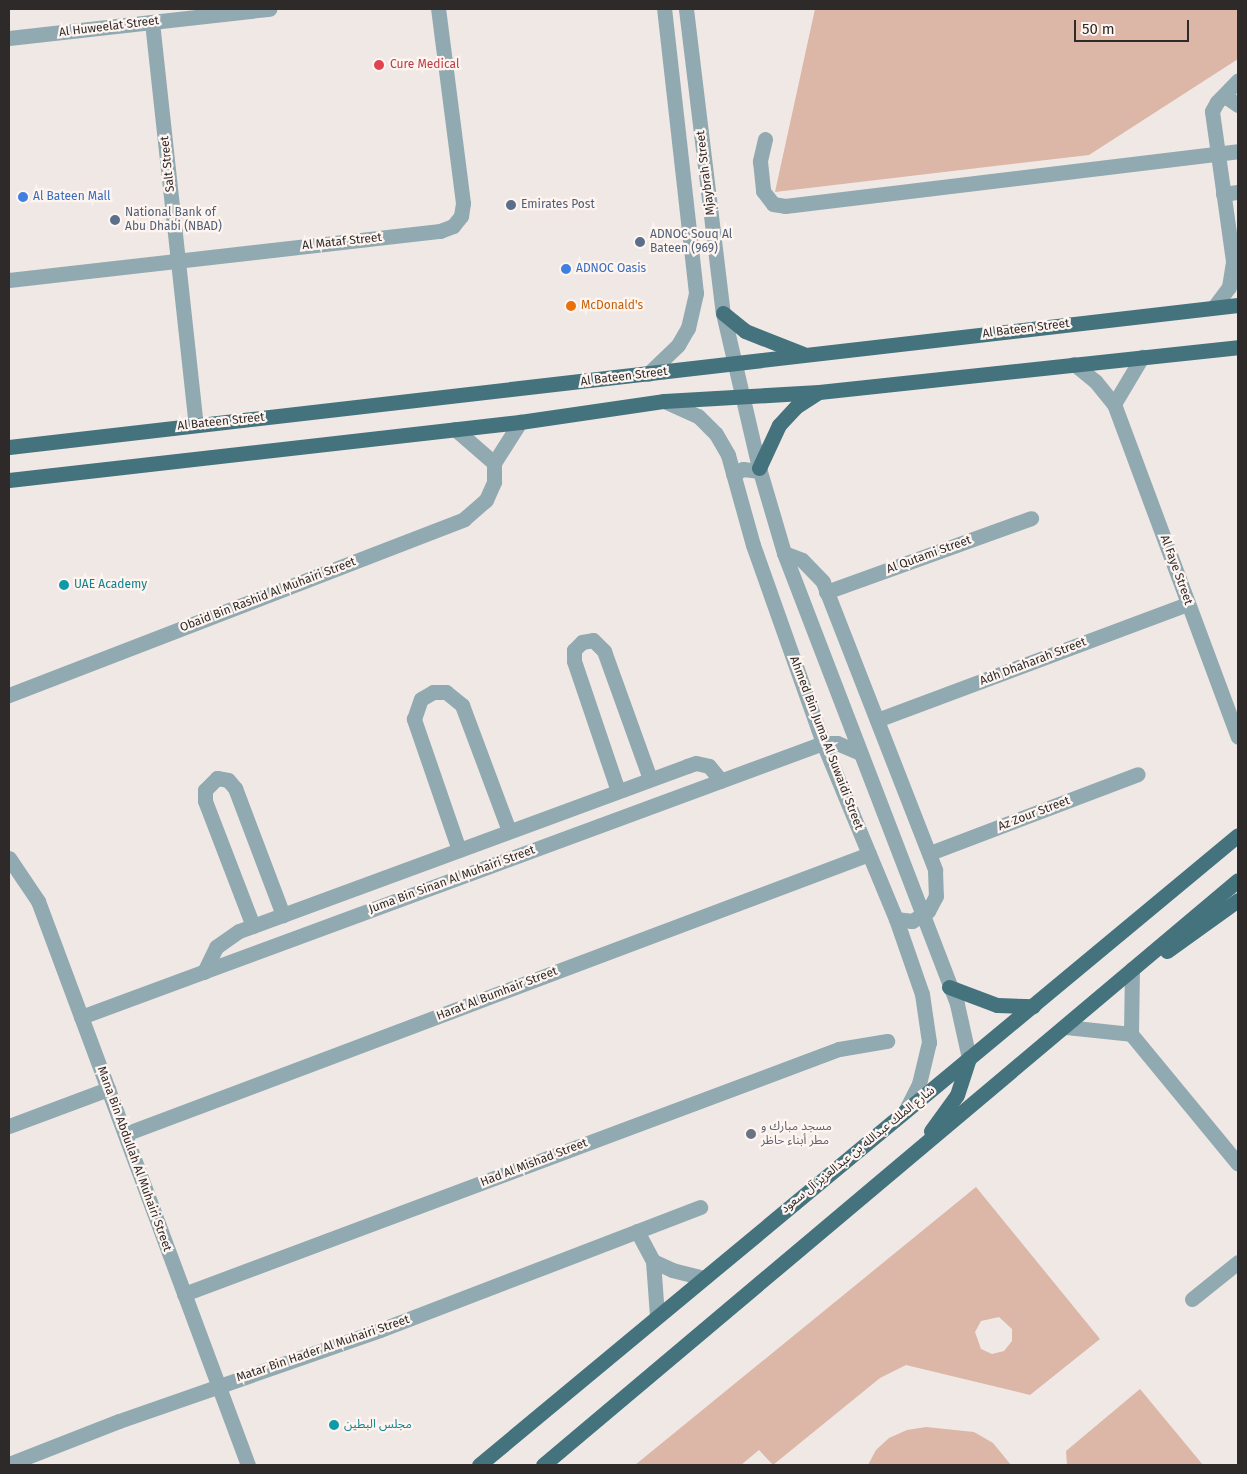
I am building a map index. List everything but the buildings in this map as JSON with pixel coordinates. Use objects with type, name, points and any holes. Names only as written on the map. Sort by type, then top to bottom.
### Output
[{"type":"main road","name":"Al Bateen Street","points":[[9,447],[1238,305]]},
{"type":"main road","points":[[723,313],[745,331],[804,355]]},
{"type":"main road","points":[[9,480],[520,422],[664,401],[818,392],[1238,347]]},
{"type":"main road","points":[[760,469],[779,425],[797,406],[818,392]]},
{"type":"main road","name":"شارع الملك عبدالله بن عبدالعزيز آل سعود","points":[[479,1465],[1238,835]]},
{"type":"main road","points":[[543,1465],[1066,1027],[1238,880]]},
{"type":"main road","points":[[1132,970],[1181,942],[1238,900]]},
{"type":"main road","points":[[949,987],[997,1005],[1033,1006]]},
{"type":"main road","points":[[910,1158],[957,1094],[970,1058]]},
{"type":"street","name":"Al Huweelat Street","points":[[9,38],[270,9]]},
{"type":"street","name":"Al Mataf Street","points":[[9,280],[440,231],[458,222],[463,203],[438,9]]},
{"type":"street","name":"Mjaybrah Street","points":[[648,374],[678,345],[688,328],[696,293],[664,9]]},
{"type":"street","name":"Mjaybrah Street","points":[[686,9],[723,313],[742,396]]},
{"type":"street","name":"Salt Street","points":[[152,22],[196,425]]},
{"type":"street","points":[[1214,307],[1225,294],[1233,271],[1212,111],[1238,80]]},
{"type":"street","points":[[1225,96],[1238,105]]},
{"type":"street","points":[[765,139],[760,161],[763,191],[773,204],[785,206],[1238,151]]},
{"type":"street","points":[[1223,194],[1238,192]]},
{"type":"street","points":[[1114,404],[1142,357]]},
{"type":"street","name":"Al Faye Street","points":[[1074,364],[1114,404],[1238,737]]},
{"type":"street","points":[[742,396],[784,553],[858,752],[963,1023],[970,1058]]},
{"type":"street","name":"Ahmed Bin Juma Al Suwaidi Street","points":[[664,401],[685,408],[710,426],[723,443],[756,554],[823,744],[896,919],[928,1020],[926,1062],[906,1110]]},
{"type":"street","name":"Obaid Bin Rashid Al Muhairi Street","points":[[9,695],[464,518],[480,508],[491,492],[494,463],[520,422]]},
{"type":"street","points":[[455,429],[494,463]]},
{"type":"street","points":[[733,474],[743,469],[760,469]]},
{"type":"street","name":"Al Qutami Street","points":[[826,592],[1031,518]]},
{"type":"street","points":[[784,553],[810,566],[826,592],[930,853],[938,887],[933,904],[922,917],[907,922],[896,919]]},
{"type":"street","name":"Adh Dhaharah Street","points":[[877,720],[1188,604]]},
{"type":"street","points":[[618,791],[574,661],[574,650],[582,642],[593,640],[604,651],[650,779]]},
{"type":"street","points":[[460,850],[414,719],[421,699],[433,692],[446,692],[462,705],[510,831]]},
{"type":"street","points":[[823,744],[837,743],[858,752]]},
{"type":"street","name":"Juma Bin Sinan Al Muhairi Street","points":[[81,1017],[823,744]]},
{"type":"street","points":[[204,972],[211,955],[223,941],[253,926],[650,779],[696,763],[710,766],[721,781]]},
{"type":"street","name":"Az Zour Street","points":[[930,853],[1138,774]]},
{"type":"street","points":[[253,926],[205,801],[207,785],[217,778],[228,780],[235,788],[283,915]]},
{"type":"street","name":"Harat Al Bumhair Street","points":[[125,1134],[869,854]]},
{"type":"street","name":"Mana Bin Abdullah Al Muhairi Street","points":[[9,858],[38,901],[248,1465]]},
{"type":"street","points":[[1132,970],[1131,1034],[1238,1164]]},
{"type":"street","points":[[1066,1027],[1131,1034]]},
{"type":"street","name":"Had Al Mishad Street","points":[[184,1294],[840,1049],[887,1041]]},
{"type":"street","points":[[9,1126],[108,1089]]},
{"type":"street","name":"Matar Bin Hader Al Muhairi Street","points":[[9,1464],[218,1386],[380,1330],[700,1207]]},
{"type":"street","points":[[637,1231],[653,1261],[657,1316]]},
{"type":"street","points":[[653,1261],[678,1272],[703,1278]]},
{"type":"street","points":[[1192,1299],[1238,1262]]},
{"type":"shaded area","points":[[815,9],[1238,9],[1238,59],[1089,155],[775,192]]},
{"type":"shaded area","points":[[976,1187],[1100,1339],[1030,1395],[906,1365],[880,1378],[773,1465],[759,1450],[741,1465],[635,1465]],"holes":[[[999,1317],[1012,1329],[1012,1341],[1004,1351],[992,1354],[981,1349],[975,1332],[981,1321]]]},
{"type":"shaded area","points":[[1140,1389],[1203,1465],[1067,1465],[1066,1451]]},
{"type":"shaded area","points":[[926,1427],[974,1432],[993,1443],[1011,1465],[868,1465],[876,1450],[889,1438],[907,1430]]},
{"type":"place","name":"Cure Medical","points":[[379,65]]},
{"type":"place","name":"Al Bateen Mall","points":[[23,197]]},
{"type":"place","name":"Emirates Post","points":[[511,205]]},
{"type":"place","name":"National Bank of Abu Dhabi (NBAD)","points":[[115,220]]},
{"type":"place","name":"ADNOC Souq Al Bateen (969)","points":[[640,242]]},
{"type":"place","name":"ADNOC Oasis","points":[[566,269]]},
{"type":"place","name":"McDonald's","points":[[571,306]]},
{"type":"place","name":"UAE Academy","points":[[64,585]]},
{"type":"place","name":"مسجد مبارك و مطر أبناء حاظر","points":[[751,1134]]},
{"type":"place","name":"مجلس البطين","points":[[334,1425]]}]
